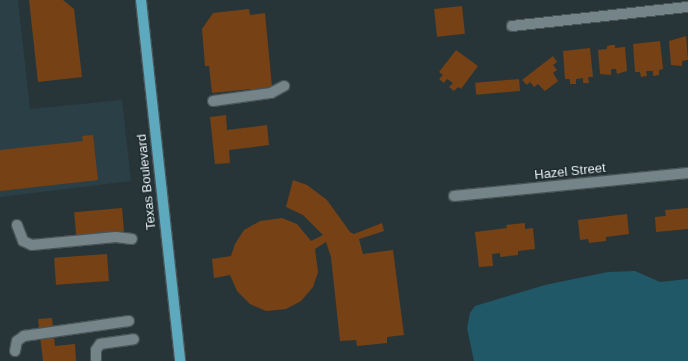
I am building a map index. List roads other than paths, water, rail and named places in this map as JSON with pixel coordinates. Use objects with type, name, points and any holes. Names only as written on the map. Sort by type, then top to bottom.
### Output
[{"type":"main road","name":"Texas Boulevard","points":[[140,0],[180,361]]},
{"type":"street","points":[[512,26],[688,7]]},
{"type":"street","points":[[213,101],[271,93],[284,86]]},
{"type":"street","name":"Hazel Street","points":[[454,196],[688,173]]},
{"type":"street","points":[[17,225],[23,241],[32,245],[116,237],[132,239]]},
{"type":"street","points":[[15,351],[17,341],[24,336],[129,321]]},
{"type":"street","points":[[96,359],[96,350],[100,344],[134,339]]}]
